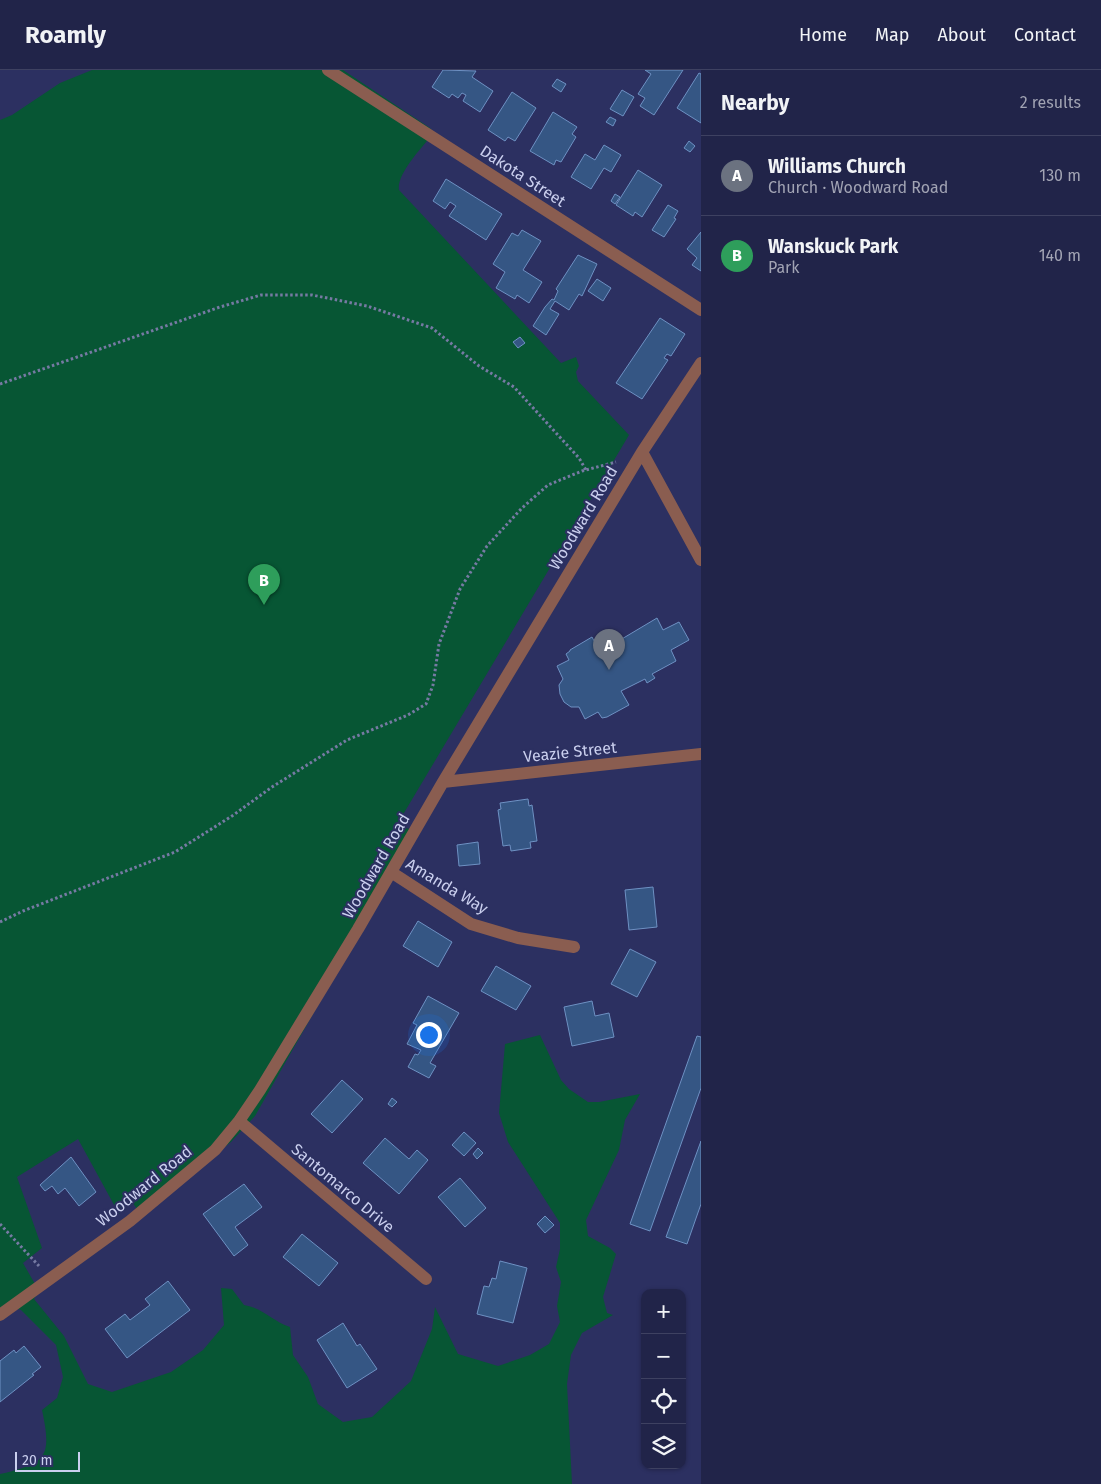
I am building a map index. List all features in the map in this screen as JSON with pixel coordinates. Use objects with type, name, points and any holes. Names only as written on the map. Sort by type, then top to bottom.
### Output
[{"type":"street","name":"Dakota Street","points":[[328,70],[701,310]]},
{"type":"street","name":"Woodward Road","points":[[0,1315],[144,1209],[215,1150],[239,1121],[293,1037],[443,782],[642,452],[701,363]]},
{"type":"street","points":[[642,452],[701,560]]},
{"type":"street","name":"Veazie Street","points":[[443,782],[701,754]]},
{"type":"street","name":"Amanda Way","points":[[391,872],[471,924],[518,938],[574,946]]},
{"type":"street","name":"Santomarco Drive","points":[[239,1121],[426,1280]]},
{"type":"path","points":[[0,384],[262,295],[312,295],[367,306],[432,328],[479,366],[514,387],[579,458],[586,470]]},
{"type":"path","points":[[0,922],[23,910],[176,852],[232,816],[272,787],[347,740],[408,715],[426,704],[433,685],[439,644],[456,598],[487,546],[522,508],[548,485],[586,470],[626,460],[642,452]]},
{"type":"path","points":[[0,1224],[50,1279]]},
{"type":"green space","points":[[92,70],[343,70],[430,128],[434,133],[406,168],[399,183],[399,190],[561,363],[576,357],[579,366],[576,372],[578,381],[629,435],[398,823],[414,832],[397,866],[255,1116],[231,1142],[140,1213],[132,1202],[119,1214],[78,1139],[17,1177],[42,1248],[23,1263],[39,1291],[34,1299],[64,1336],[88,1384],[112,1392],[171,1372],[203,1350],[224,1325],[221,1288],[232,1289],[244,1305],[257,1309],[290,1327],[293,1355],[308,1377],[318,1404],[343,1422],[372,1417],[411,1381],[432,1329],[435,1307],[458,1354],[498,1366],[530,1355],[549,1344],[560,1322],[557,1306],[561,1282],[556,1267],[560,1249],[560,1223],[508,1142],[499,1113],[505,1044],[540,1035],[561,1080],[569,1089],[588,1102],[599,1102],[640,1094],[625,1120],[619,1150],[586,1220],[588,1236],[610,1248],[616,1254],[603,1297],[607,1313],[613,1315],[582,1333],[571,1355],[567,1384],[572,1484],[0,1484],[0,1474],[28,1466],[42,1456],[46,1438],[42,1410],[57,1398],[63,1377],[56,1345],[21,1310],[15,1308],[0,1319],[0,120],[12,115],[60,83]]},
{"type":"building","points":[[443,70],[476,71],[472,77],[493,91],[480,112],[463,101],[466,95],[462,93],[458,98],[452,94],[449,98],[432,87]]},
{"type":"building","points":[[645,70],[683,70],[654,115],[640,106],[645,98],[638,94],[651,74]]},
{"type":"building","points":[[699,73],[701,74],[701,123],[677,108]]},
{"type":"building","points":[[557,79],[566,84],[561,92],[552,86]]},
{"type":"building","points":[[622,90],[634,97],[623,116],[610,109]]},
{"type":"building","points":[[512,92],[536,108],[515,141],[508,137],[505,141],[488,130]]},
{"type":"building","points":[[553,112],[577,127],[572,134],[576,137],[561,162],[556,160],[554,165],[530,151]]},
{"type":"building","points":[[610,117],[616,120],[613,126],[606,122]]},
{"type":"building","points":[[689,141],[695,146],[690,152],[684,148]]},
{"type":"building","points":[[604,145],[621,155],[611,172],[604,168],[591,189],[571,177],[585,154],[595,160]]},
{"type":"building","points":[[638,170],[662,185],[642,217],[635,212],[633,216],[616,205]]},
{"type":"building","points":[[446,179],[502,214],[486,240],[449,216],[456,206],[450,202],[445,209],[433,201]]},
{"type":"building","points":[[615,194],[620,197],[615,204],[611,201]]},
{"type":"building","points":[[668,205],[678,211],[674,218],[676,219],[664,237],[652,230]]},
{"type":"building","points":[[522,230],[541,241],[523,270],[542,282],[529,303],[517,295],[515,299],[496,288],[505,272],[493,264],[512,233],[518,236]]},
{"type":"building","points":[[701,232],[701,271],[692,265],[697,258],[687,249]]},
{"type":"building","points":[[578,255],[597,264],[582,296],[579,294],[569,310],[555,301],[550,309],[559,314],[546,335],[533,326],[545,307],[552,299],[554,300],[558,291],[556,289]]},
{"type":"building","points":[[597,279],[611,288],[603,301],[588,291]]},
{"type":"building","points":[[660,318],[685,334],[671,356],[667,354],[664,358],[668,360],[642,399],[616,383]]},
{"type":"building","points":[[520,337],[525,343],[518,348],[513,342]]},
{"type":"building","points":[[657,618],[663,630],[679,622],[689,640],[671,650],[676,661],[652,674],[655,678],[647,683],[645,679],[621,691],[629,705],[607,717],[602,718],[598,712],[585,719],[579,707],[571,707],[564,702],[560,694],[559,685],[563,679],[557,666],[569,660],[566,654],[570,650],[592,637],[600,652]]},
{"type":"building","points":[[528,799],[529,806],[532,805],[537,841],[530,842],[531,848],[511,851],[510,845],[503,846],[498,810],[501,809],[500,803]]},
{"type":"building","points":[[478,842],[480,864],[459,866],[457,845]]},
{"type":"building","points":[[653,887],[657,927],[629,930],[625,890]]},
{"type":"building","points":[[418,921],[452,942],[438,967],[403,946]]},
{"type":"building","points":[[630,949],[656,962],[637,997],[611,984]]},
{"type":"building","points":[[496,966],[531,986],[516,1010],[481,991]]},
{"type":"building","points":[[428,996],[459,1013],[430,1063],[436,1066],[429,1078],[408,1067],[415,1054],[418,1055],[421,1050],[407,1044],[417,1025],[413,1023]]},
{"type":"building","points":[[592,1001],[595,1016],[609,1013],[614,1037],[572,1046],[564,1007]]},
{"type":"building","points":[[697,1036],[701,1037],[701,1088],[650,1231],[630,1224]]},
{"type":"building","points":[[342,1080],[363,1099],[332,1133],[311,1114]]},
{"type":"building","points":[[392,1098],[397,1102],[392,1107],[388,1104]]},
{"type":"building","points":[[464,1132],[476,1143],[464,1156],[452,1145]]},
{"type":"building","points":[[385,1138],[409,1159],[417,1150],[428,1160],[399,1194],[363,1163]]},
{"type":"building","points":[[701,1141],[701,1204],[687,1244],[666,1237]]},
{"type":"building","points":[[478,1148],[483,1153],[477,1159],[473,1154]]},
{"type":"building","points":[[71,1157],[96,1192],[79,1206],[65,1188],[58,1194],[52,1186],[45,1191],[40,1185]]},
{"type":"building","points":[[460,1178],[486,1208],[465,1227],[438,1197]]},
{"type":"building","points":[[244,1184],[262,1207],[235,1227],[248,1245],[234,1256],[203,1214]]},
{"type":"building","points":[[545,1216],[554,1225],[545,1233],[537,1224]]},
{"type":"building","points":[[302,1234],[338,1263],[319,1286],[283,1257]]},
{"type":"building","points":[[500,1261],[527,1268],[513,1323],[477,1314],[484,1286],[489,1287],[492,1278],[496,1279]]},
{"type":"building","points":[[168,1281],[190,1310],[127,1358],[105,1329],[125,1314],[130,1320],[150,1305],[145,1299]]},
{"type":"building","points":[[343,1323],[357,1346],[360,1344],[377,1369],[347,1388],[317,1340]]},
{"type":"building","points":[[24,1346],[41,1367],[32,1374],[34,1375],[0,1402],[0,1361],[14,1350],[16,1353]]},
{"type":"place","name":"Wanskuck Park","points":[[264,605]]},
{"type":"place","name":"Williams Church","points":[[609,670]]}]
